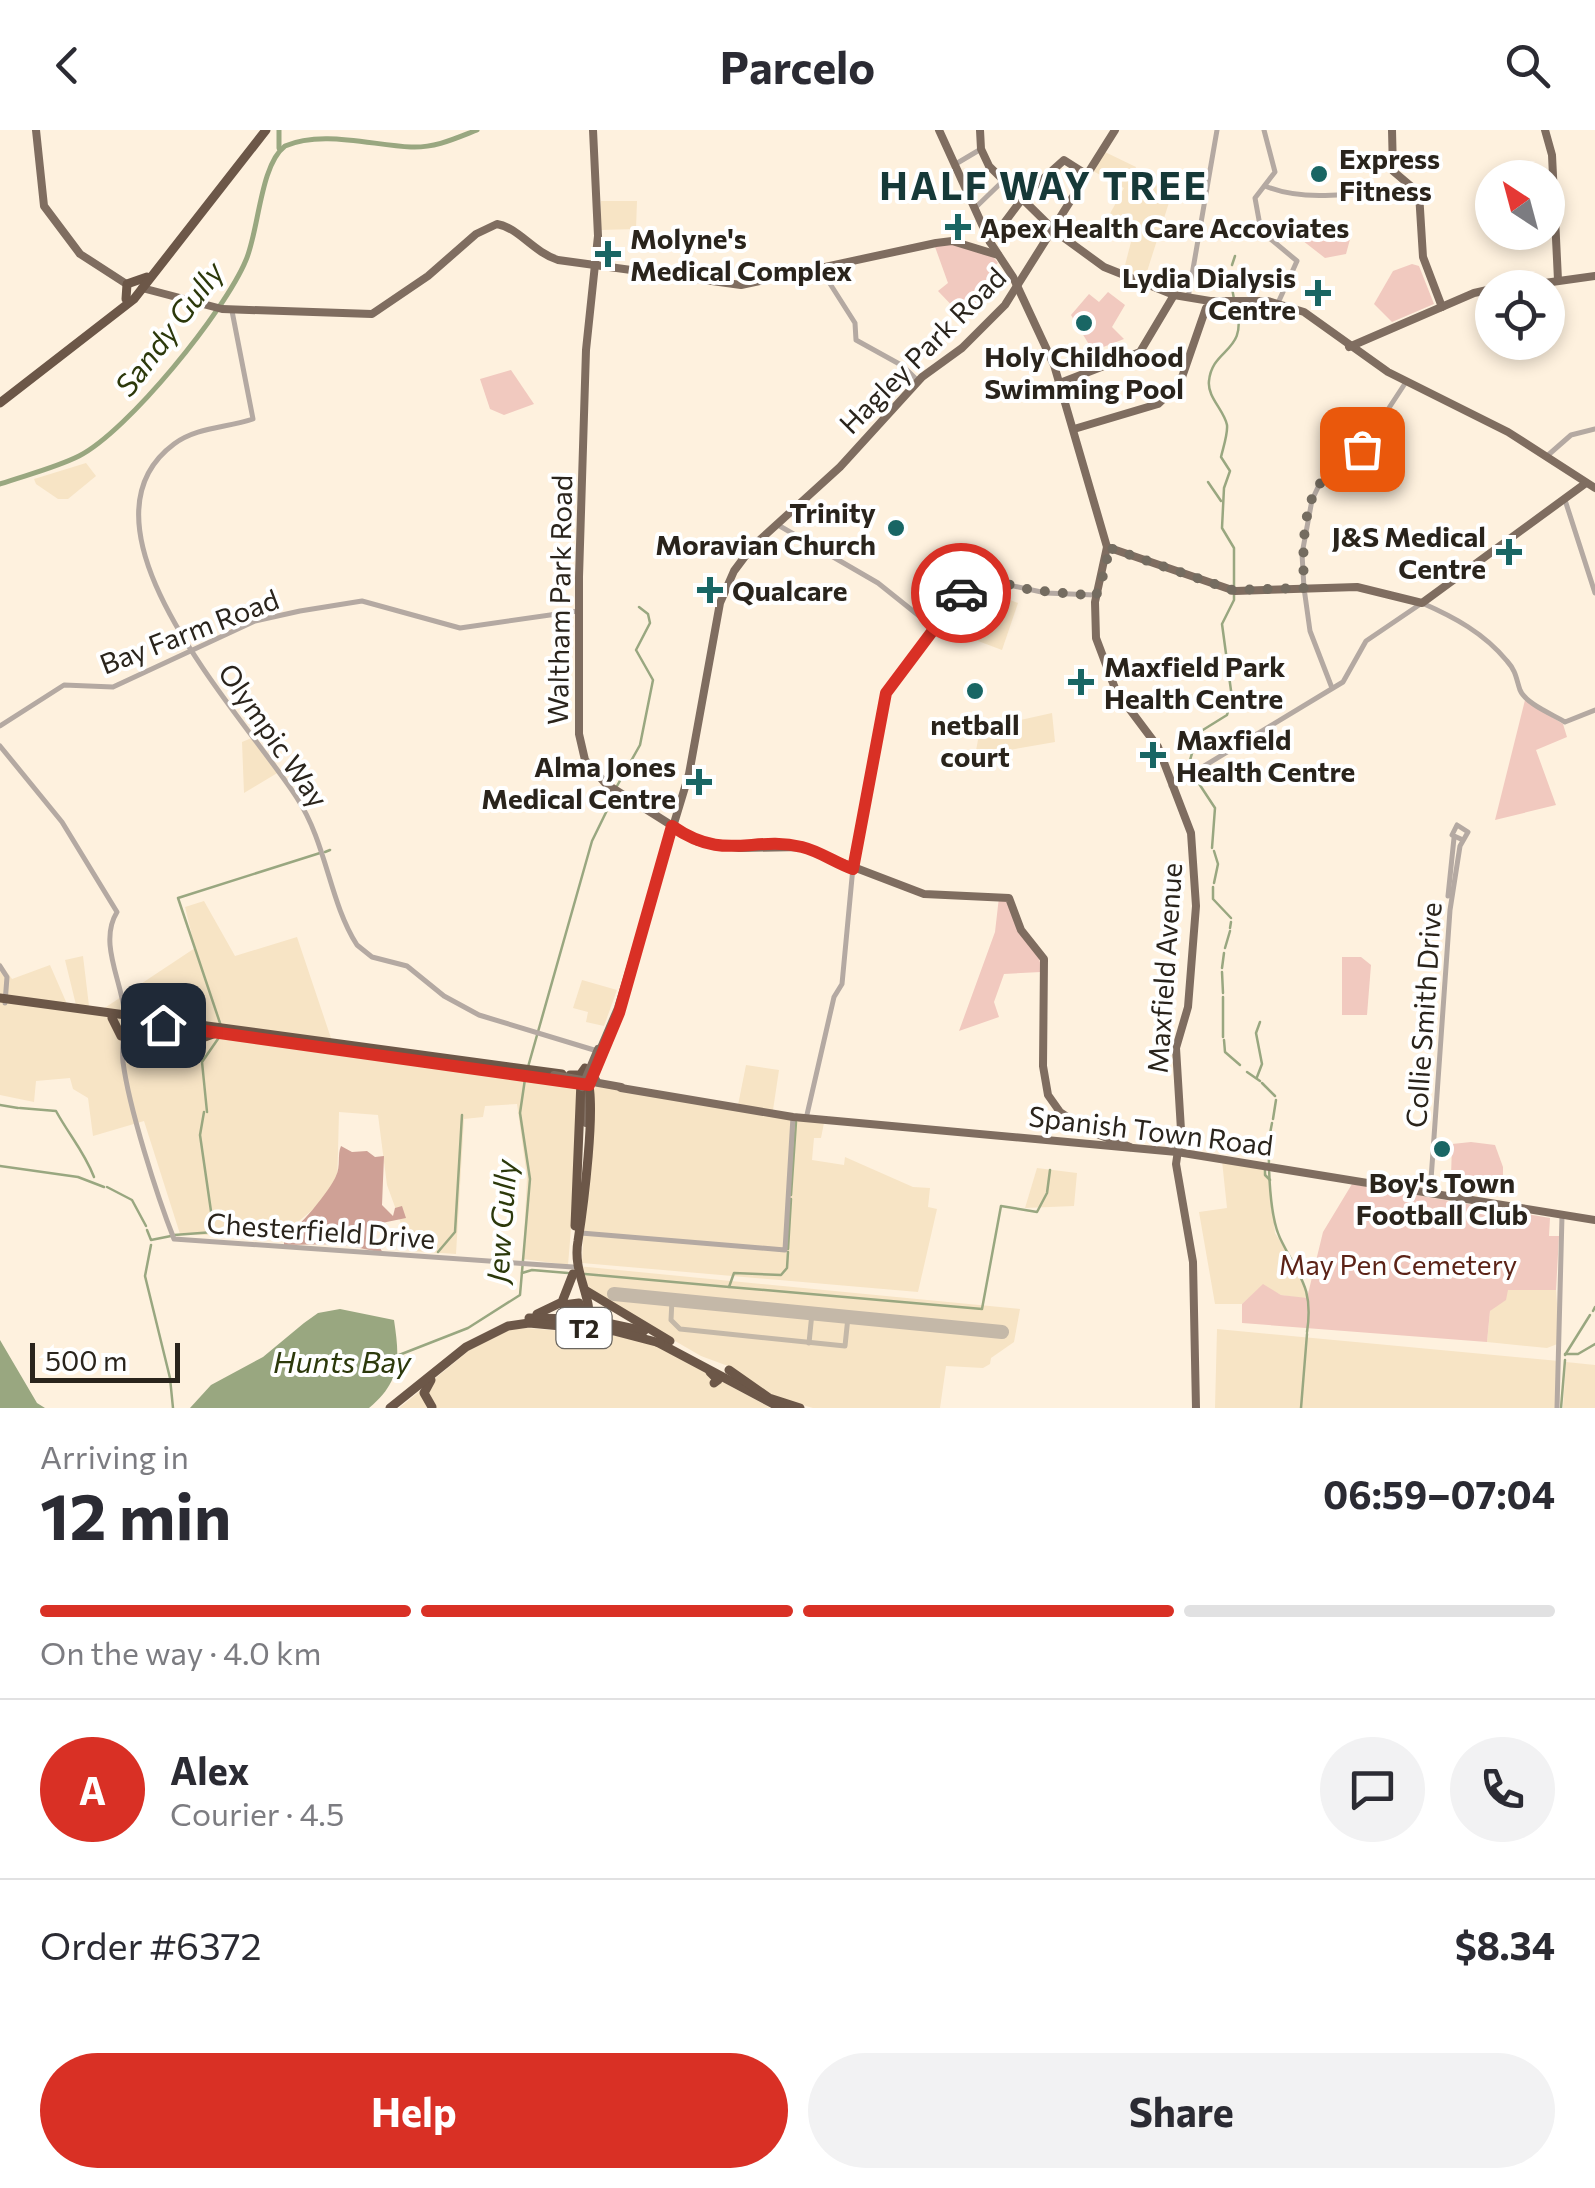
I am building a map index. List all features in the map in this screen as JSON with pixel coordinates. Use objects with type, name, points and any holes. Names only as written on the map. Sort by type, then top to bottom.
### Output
[{"type":"highway","points":[[0,400],[144,286],[264,130]]},
{"type":"highway","points":[[130,299],[144,286]]},
{"type":"highway","name":"Spanish Town Road","points":[[2,998],[120,1018]]},
{"type":"highway","name":"Spanish Town Road","points":[[2,998],[71,1013],[262,1034],[586,1080]]},
{"type":"highway","points":[[40,1003],[71,1013]]},
{"type":"highway","points":[[120,1018],[121,1036]]},
{"type":"highway","name":"Spanish Town Road","points":[[203,1028],[431,1067],[519,1071]]},
{"type":"highway","points":[[262,1034],[286,1042]]},
{"type":"highway","points":[[586,1080],[576,1268],[588,1305],[586,1322]]},
{"type":"highway","points":[[542,1312],[566,1298],[578,1234]]},
{"type":"highway","points":[[573,1271],[586,1322]]},
{"type":"highway","points":[[580,1284],[758,1395]]},
{"type":"highway","points":[[504,1326],[577,1302],[586,1322]]},
{"type":"highway","name":"T2","points":[[387,1408],[480,1338],[504,1326],[538,1317],[629,1327],[673,1343]]},
{"type":"highway","points":[[586,1322],[660,1343],[781,1408]]},
{"type":"highway","name":"T2","points":[[387,1408],[458,1349],[504,1326],[535,1324],[614,1331],[660,1343]]},
{"type":"highway","points":[[687,1356],[715,1376],[718,1385],[734,1384],[800,1408]]},
{"type":"highway","points":[[416,1404],[447,1363]]},
{"type":"highway","points":[[424,1390],[424,1398],[432,1408]]},
{"type":"main road","points":[[36,130],[42,202],[80,254],[144,286],[225,308],[376,313],[435,271],[474,235],[497,224],[512,230],[536,252],[592,268],[741,285],[787,279],[819,266],[952,241],[983,246],[1023,198],[1066,159],[1086,174]]},
{"type":"main road","name":"Waltham Park Road","points":[[593,130],[599,188],[592,268],[579,611],[582,754],[601,780],[692,840],[716,846],[802,847],[924,894],[1009,898],[1022,932],[1043,956],[1043,1066],[1048,1095],[1060,1112],[1087,1130],[1130,1147]]},
{"type":"main road","name":"Maxfield Avenue","points":[[939,130],[990,242],[1016,284],[1060,383],[1107,547],[1107,564],[1096,596],[1096,634],[1107,672],[1158,747],[1191,833],[1197,874],[1191,980],[1176,1048],[1181,1130],[1176,1170],[1193,1262],[1196,1408]]},
{"type":"main road","points":[[980,130],[981,149],[1004,180],[1053,230],[1104,267],[1193,299],[1278,303],[1304,312],[1335,335],[1359,344],[1406,382],[1508,432],[1590,485],[1422,603],[1357,587],[1233,591],[1107,547]]},
{"type":"main road","name":"Hagley Park Road","points":[[586,1080],[611,1034],[694,754],[727,584],[744,555],[840,467],[918,380],[974,337],[1028,272],[1116,130]]},
{"type":"main road","points":[[1393,130],[1393,171],[1419,192],[1422,250],[1442,307]]},
{"type":"main road","points":[[1545,130],[1557,270]]},
{"type":"main road","points":[[952,241],[998,256]]},
{"type":"main road","points":[[1565,279],[1595,276]]},
{"type":"main road","points":[[1428,313],[1437,303],[1435,293]]},
{"type":"main road","points":[[1060,383],[1140,352],[1174,294]]},
{"type":"main road","points":[[1335,335],[1359,344],[1475,296]]},
{"type":"main road","points":[[1193,299],[1206,308],[1278,303]]},
{"type":"main road","points":[[1074,429],[1158,404],[1180,383],[1206,308]]},
{"type":"main road","name":"Hagley Park Road","points":[[586,1080],[622,988]]},
{"type":"main road","name":"Spanish Town Road","points":[[519,1071],[652,1093]]},
{"type":"main road","points":[[578,1234],[586,1080]]},
{"type":"main road","name":"Spanish Town Road","points":[[586,1080],[793,1118],[1178,1152],[1595,1220]]},
{"type":"street","points":[[1193,299],[1217,130]]},
{"type":"street","points":[[1264,130],[1275,168],[1255,200],[1261,231],[1297,261],[1278,303]]},
{"type":"street","points":[[954,164],[981,149]]},
{"type":"street","points":[[1265,186],[1302,195],[1399,189],[1401,179]]},
{"type":"street","points":[[975,208],[1004,180]]},
{"type":"street","points":[[819,266],[854,323],[856,340],[918,380]]},
{"type":"street","name":"Olympic Way","points":[[225,308],[253,419],[191,433],[168,450],[146,484],[139,526],[150,579],[191,650],[307,813],[357,946],[372,957],[407,966],[444,996],[472,1011],[536,1034],[598,1050]]},
{"type":"street","points":[[1332,689],[1314,641],[1304,588],[1302,554],[1317,488],[1362,449],[1406,382]]},
{"type":"street","points":[[1546,457],[1570,435],[1595,429]]},
{"type":"street","points":[[1566,500],[1595,593]]},
{"type":"street","points":[[777,524],[878,583],[934,628]]},
{"type":"street","points":[[806,1118],[834,997],[842,984],[853,869],[886,693],[960,594],[981,579],[1046,593],[1096,596]]},
{"type":"street","name":"Bay Farm Road","points":[[0,726],[64,685],[108,689],[255,621],[362,600],[460,628],[579,611]]},
{"type":"street","points":[[1171,786],[1332,689],[1350,675],[1366,642],[1422,603],[1479,633],[1514,669],[1522,694],[1551,714],[1565,722],[1595,710]]},
{"type":"street","points":[[0,746],[62,822],[117,912],[110,924],[120,1018]]},
{"type":"street","points":[[0,763],[9,756]]},
{"type":"street","points":[[1461,824],[1468,832],[1463,840],[1454,838],[1452,828],[1461,824]]},
{"type":"street","name":"Collie Smith Drive","points":[[1428,1193],[1454,838]]},
{"type":"street","name":"Collie Smith Drive","points":[[1428,1193],[1450,910],[1463,840]]},
{"type":"street","points":[[0,966],[6,984],[2,998]]},
{"type":"street","name":"Chesterfield Drive","points":[[121,1036],[126,1083],[174,1240],[526,1264],[573,1271]]},
{"type":"street","points":[[578,1234],[785,1250],[793,1118]]},
{"type":"street","points":[[1557,1408],[1562,1216]]},
{"type":"shaded area","points":[[1105,152],[1136,167],[1133,174],[1172,193],[1144,281],[1123,273],[1131,242],[1100,232],[1124,188],[1093,171]]},
{"type":"shaded area","points":[[601,201],[637,201],[636,229],[600,230]]},
{"type":"shaded area","points":[[86,463],[96,476],[68,499],[58,499],[34,479]]},
{"type":"shaded area","points":[[989,592],[1018,603],[1002,650],[970,638],[996,599]]},
{"type":"shaded area","points":[[1052,713],[1055,742],[975,756],[980,729]]},
{"type":"shaded area","points":[[254,737],[279,772],[244,793],[242,742]]},
{"type":"shaded area","points":[[204,901],[235,956],[297,937],[335,1050],[574,1084],[578,1095],[568,1265],[523,1259],[527,1177],[517,1104],[485,1106],[483,1117],[464,1119],[456,1254],[411,1251],[387,1185],[378,1115],[339,1112],[337,1190],[278,1238],[180,1234],[144,1121],[93,1136],[88,1098],[73,1089],[70,1078],[36,1081],[34,1102],[0,1095],[0,962],[12,979],[50,965],[67,1004],[76,1005],[65,960],[83,956],[89,1006],[103,1009],[195,948],[185,907]]},
{"type":"shaded area","points":[[582,980],[617,990],[604,1026],[586,1022],[588,1012],[573,1008]]},
{"type":"shaded area","points":[[746,1065],[779,1070],[773,1110],[738,1105]]},
{"type":"shaded area","points":[[597,1086],[824,1123],[821,1138],[814,1138],[812,1160],[844,1165],[845,1157],[913,1187],[930,1188],[928,1207],[937,1209],[918,1292],[582,1263],[589,1093]]},
{"type":"shaded area","points":[[341,1146],[352,1152],[384,1156],[382,1205],[393,1216],[395,1208],[402,1206],[406,1218],[377,1224],[376,1241],[383,1253],[341,1244],[284,1245],[284,1235],[305,1219],[333,1182]]},
{"type":"shaded area","points":[[1222,1161],[1263,1167],[1270,1180],[1275,1233],[1301,1274],[1307,1299],[1281,1295],[1263,1285],[1242,1304],[1215,1304],[1199,1212],[1227,1208]]},
{"type":"shaded area","points":[[1037,1168],[1077,1173],[1074,1206],[1025,1208]]},
{"type":"shaded area","points":[[577,1266],[1020,1309],[1014,1342],[991,1358],[990,1364],[983,1368],[946,1366],[940,1408],[813,1408],[771,1396],[728,1366],[701,1356],[592,1293]]},
{"type":"shaded area","points":[[1508,1290],[1556,1290],[1560,1343],[1547,1348],[1487,1342],[1490,1311]]},
{"type":"shaded area","points":[[527,1328],[641,1338],[771,1408],[399,1408],[483,1339],[504,1330]]},
{"type":"shaded area","points":[[1217,1329],[1559,1361],[1555,1408],[1215,1408]]},
{"type":"shaded area","points":[[1566,1362],[1595,1365],[1595,1408],[1563,1408]]},
{"type":"green space","points":[[1332,220],[1352,232],[1346,254],[1325,258],[1289,230],[1290,222]]},
{"type":"green space","points":[[957,243],[991,254],[998,263],[993,267],[1004,283],[979,304],[982,309],[973,319],[968,313],[962,316],[938,291],[948,283],[934,244]]},
{"type":"green space","points":[[1412,264],[1419,266],[1434,304],[1392,322],[1374,304],[1393,271]]},
{"type":"green space","points":[[1108,292],[1125,305],[1112,327],[1124,339],[1093,351],[1071,315],[1089,294],[1099,302]]},
{"type":"green space","points":[[511,370],[534,404],[504,415],[490,409],[480,379]]},
{"type":"green space","points":[[1525,700],[1563,724],[1567,737],[1536,750],[1556,805],[1495,820]]},
{"type":"green space","points":[[999,897],[1005,897],[1033,944],[1041,972],[1004,974],[994,1002],[999,1017],[959,1031],[995,932]]},
{"type":"green space","points":[[1342,957],[1361,957],[1371,965],[1367,1015],[1342,1015]]},
{"type":"green space","points":[[1452,1144],[1495,1145],[1503,1167],[1503,1185],[1451,1177]]},
{"type":"green space","name":"May Pen Cemetery","points":[[1352,1184],[1550,1218],[1549,1236],[1559,1236],[1556,1290],[1508,1290],[1506,1300],[1490,1311],[1487,1342],[1242,1323],[1242,1304],[1263,1284],[1281,1295],[1307,1298],[1323,1232]]},
{"type":"water","name":"Hunts Bay","points":[[340,1309],[394,1320],[396,1369],[387,1388],[369,1408],[190,1408],[211,1385],[263,1357],[318,1313]]},
{"type":"water","points":[[0,1340],[37,1403],[45,1408],[0,1408]]},
{"type":"waterway","points":[[279,130],[279,148]]},
{"type":"waterway","name":"Sandy Gully","points":[[0,484],[79,456],[123,422],[173,368],[235,282],[250,247],[270,168],[285,146],[330,139],[420,147],[477,130]]},
{"type":"waterway","points":[[1232,265],[1235,256]]},
{"type":"waterway","points":[[1229,272],[1234,299]]},
{"type":"waterway","points":[[1212,848],[1215,808],[1188,767],[1198,733],[1227,715],[1232,698],[1222,624],[1234,600],[1234,548],[1222,528],[1224,488],[1230,471],[1221,457],[1227,425],[1209,381],[1216,362],[1238,333],[1236,306]]},
{"type":"waterway","points":[[1208,482],[1221,501]]},
{"type":"waterway","points":[[617,786],[640,745],[653,680],[636,650],[650,623],[648,614],[639,607]]},
{"type":"waterway","name":"Jew Gully","points":[[528,1067],[592,841],[615,794]]},
{"type":"waterway","points":[[325,852],[330,850]]},
{"type":"waterway","points":[[1214,851],[1218,864],[1214,883]]},
{"type":"waterway","points":[[221,1026],[178,898],[320,853]]},
{"type":"waterway","points":[[1213,887],[1213,899],[1231,918]]},
{"type":"waterway","points":[[1230,928],[1231,922]]},
{"type":"waterway","points":[[1225,948],[1230,931]]},
{"type":"waterway","points":[[1222,968],[1224,953]]},
{"type":"waterway","points":[[1222,972],[1223,993]]},
{"type":"waterway","points":[[1223,997],[1223,1037]]},
{"type":"waterway","points":[[1257,1077],[1262,1064],[1256,1033],[1260,1022]]},
{"type":"waterway","points":[[207,1112],[202,1062],[220,1036]]},
{"type":"waterway","points":[[1224,1040],[1225,1052],[1240,1065]]},
{"type":"waterway","points":[[1247,1072],[1260,1081]]},
{"type":"waterway","name":"Jew Gully","points":[[399,1355],[468,1328],[520,1295],[530,1179],[520,1113],[525,1079]]},
{"type":"waterway","points":[[1262,1083],[1275,1096]]},
{"type":"waterway","points":[[1273,1119],[1276,1100]]},
{"type":"waterway","points":[[0,1105],[18,1108]]},
{"type":"waterway","points":[[20,1108],[56,1111],[94,1177]]},
{"type":"waterway","points":[[174,1235],[214,1232],[200,1135],[204,1112]]},
{"type":"waterway","points":[[438,1252],[455,1232],[462,1115]]},
{"type":"waterway","points":[[791,1195],[796,1122]]},
{"type":"waterway","points":[[1272,1123],[1269,1165],[1273,1214],[1306,1292],[1307,1332]]},
{"type":"waterway","points":[[0,1166],[78,1177],[104,1187]]},
{"type":"waterway","points":[[1265,1167],[1270,1180]]},
{"type":"waterway","points":[[729,1287],[982,1309],[1001,1206],[1037,1212],[1047,1193],[1050,1170]]},
{"type":"waterway","points":[[107,1187],[132,1200],[146,1226]]},
{"type":"waterway","points":[[788,1249],[791,1199]]},
{"type":"waterway","points":[[147,1230],[151,1240],[171,1236]]},
{"type":"waterway","points":[[151,1245],[145,1276],[170,1378],[173,1408]]},
{"type":"waterway","points":[[585,1274],[729,1287],[734,1273],[781,1275],[787,1268],[788,1252]]},
{"type":"waterway","points":[[522,1273],[568,1273]]},
{"type":"waterway","points":[[1593,1311],[1595,1307]]},
{"type":"waterway","points":[[1565,1355],[1590,1315]]},
{"type":"waterway","points":[[1301,1408],[1307,1334]]},
{"type":"waterway","points":[[1565,1354],[1578,1354],[1595,1344]]},
{"type":"waterway","points":[[1561,1408],[1565,1360]]},
{"type":"taxiway","points":[[672,1300],[671,1320],[680,1329],[845,1346],[848,1317]]},
{"type":"taxiway","points":[[809,1343],[812,1313]]},
{"type":"runway","points":[[614,1294],[1002,1332]]},
{"type":"way so far","points":[[961,593],[983,578],[1046,593],[1096,596],[1107,564],[1107,547],[1232,590],[1254,593],[1304,588],[1302,554],[1312,500],[1320,483],[1362,449]]},
{"type":"place","name":"Express Fitness","points":[[1319,174]]},
{"type":"place","name":"Apex Health Care Accoviates","points":[[958,227]]},
{"type":"place","name":"Molyne's Medical Complex","points":[[608,254]]},
{"type":"place","name":"Lydia Dialysis Centre","points":[[1318,293]]},
{"type":"place","name":"Holy Childhood Swimming Pool","points":[[1084,323]]},
{"type":"place","name":"Trinity Moravian Church","points":[[896,528]]},
{"type":"place","name":"J&S Medical Centre","points":[[1509,552]]},
{"type":"place","name":"Qualcare","points":[[710,590]]},
{"type":"place","name":"Maxfield Park Health Centre","points":[[1081,682]]},
{"type":"place","name":"netball court","points":[[975,691]]},
{"type":"place","name":"Maxfield Health Centre","points":[[1153,755]]},
{"type":"place","name":"Alma Jones Medical Centre","points":[[699,782]]},
{"type":"place","name":"Boy's Town Football Club","points":[[1442,1149]]},
{"type":"district","name":"HALF WAY TREE","points":[[1044,184]]},
{"type":"route","points":[[163,1025],[589,1085],[619,1013],[672,826],[692,840],[716,846],[802,847],[853,869],[886,693],[961,593]]}]
